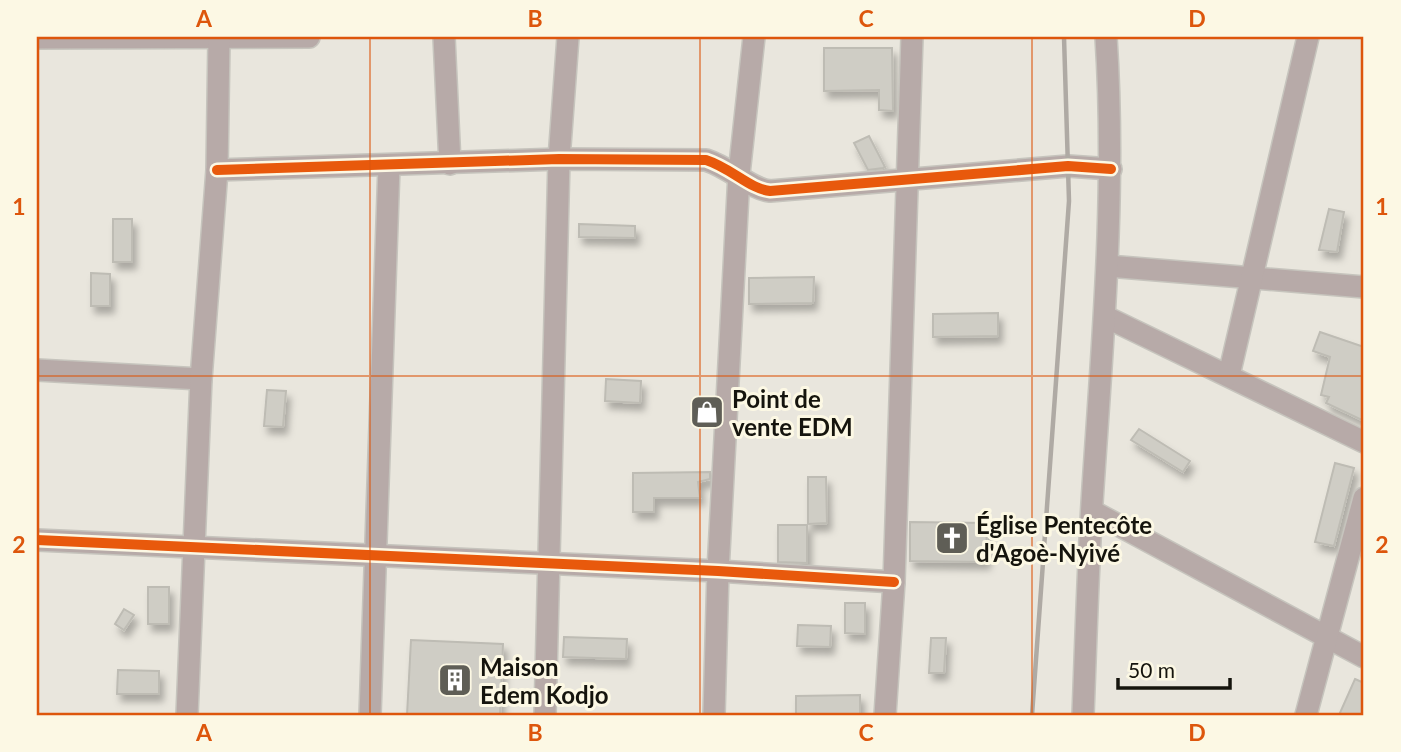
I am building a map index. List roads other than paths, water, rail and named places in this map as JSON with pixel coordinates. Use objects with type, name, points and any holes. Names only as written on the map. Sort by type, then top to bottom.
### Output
[{"type":"street","points":[[37,38],[309,37]]},
{"type":"street","points":[[444,37],[450,164]]},
{"type":"street","points":[[545,715],[559,159],[568,37]]},
{"type":"street","points":[[714,715],[718,571],[739,174],[754,37]]},
{"type":"street","points":[[885,715],[894,582],[912,37]]},
{"type":"street","points":[[1083,715],[1092,511],[1108,266],[1111,169],[1106,37]]},
{"type":"street","points":[[1229,375],[1308,37]]},
{"type":"street","points":[[187,715],[201,379],[217,170],[219,38]]},
{"type":"street","points":[[217,170],[559,159],[706,160],[739,174],[760,190],[770,191],[1068,166],[1111,169]]},
{"type":"street","points":[[370,715],[378,556],[388,166]]},
{"type":"street","points":[[1108,266],[1252,280],[1364,287]]},
{"type":"street","points":[[1106,317],[1364,442]]},
{"type":"street","points":[[37,370],[201,379]]},
{"type":"street","points":[[1306,715],[1364,498]]},
{"type":"street","points":[[1092,511],[1364,657]]},
{"type":"street","points":[[37,540],[195,545],[894,582]]},
{"type":"railway","points":[[1032,715],[1069,201],[1064,37]]},
{"type":"place","name":"Point de vente EDM","points":[[707,412]]},
{"type":"place","name":"Église Pentecôte d'Agoè-Nyivé","points":[[952,538]]},
{"type":"place","name":"Maison Edem Kodjo","points":[[455,680]]}]
